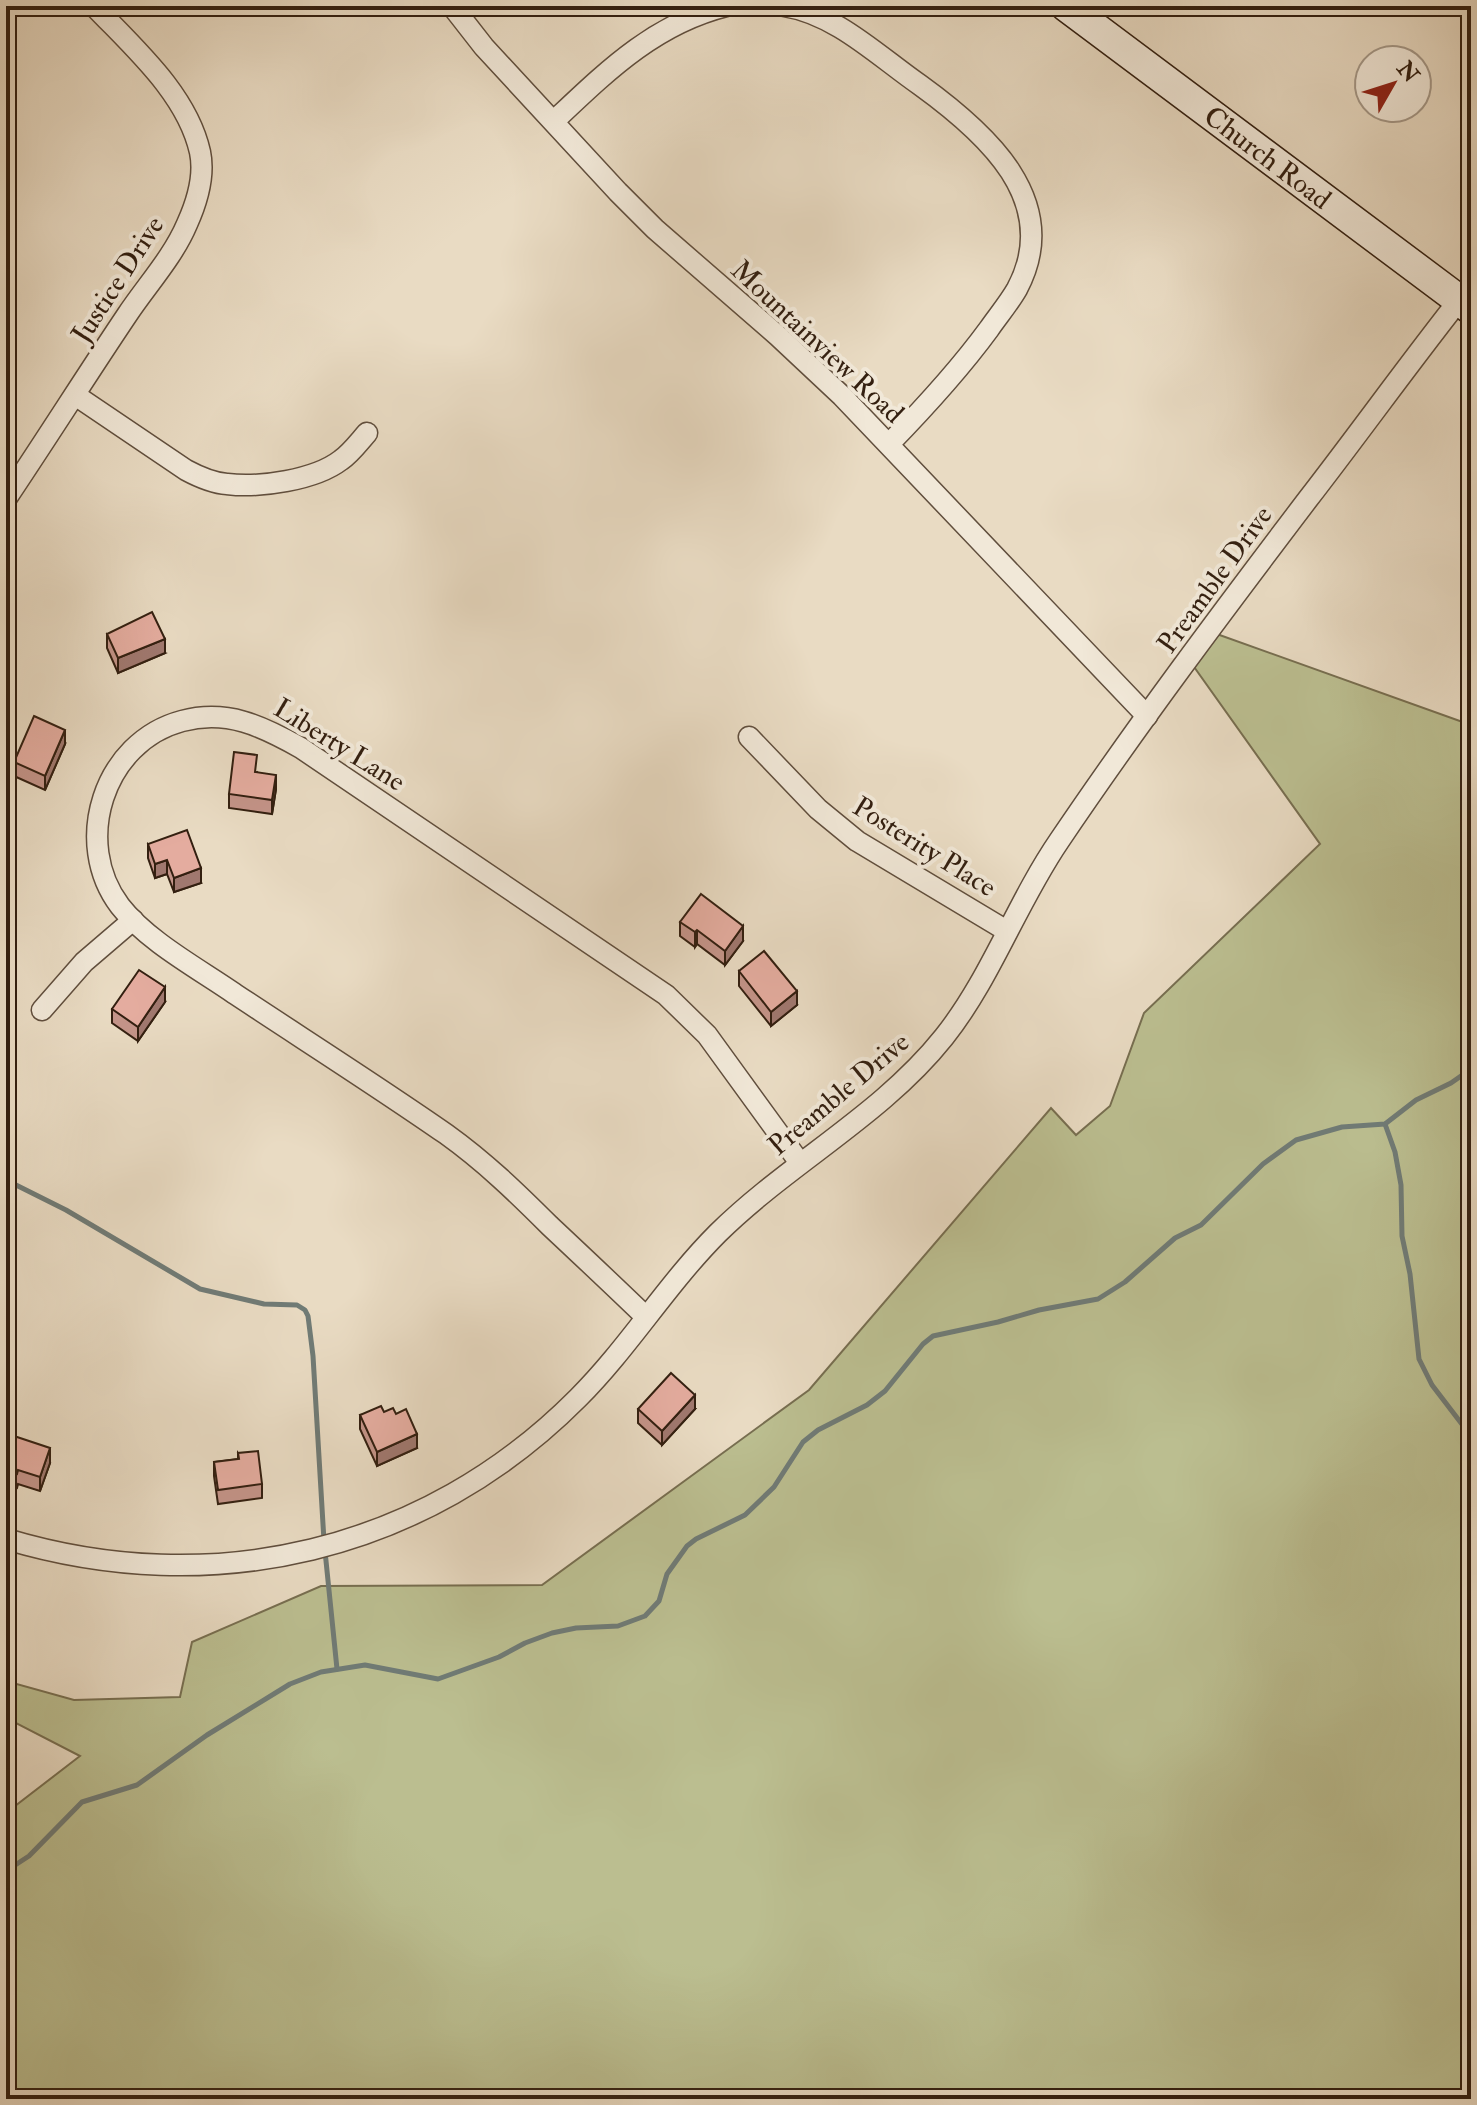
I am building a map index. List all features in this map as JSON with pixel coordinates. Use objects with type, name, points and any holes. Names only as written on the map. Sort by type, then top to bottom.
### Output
[{"type":"main road","name":"Church Road","points":[[1066,6],[1467,298]]},
{"type":"street","name":"Justice Drive","points":[[6,499],[175,246],[196,202],[201,156],[186,113],[156,73],[94,6]]},
{"type":"street","name":"Mountainview Road","points":[[452,6],[484,47],[655,229],[778,336],[889,444],[1147,716]]},
{"type":"street","points":[[554,121],[635,48],[691,17],[726,6]]},
{"type":"street","points":[[784,6],[818,16],[840,28],[932,94],[993,146],[1008,166],[1028,206],[1029,250],[1017,289],[963,364],[889,444]]},
{"type":"street","name":"Preamble Drive","points":[[6,1539],[112,1561],[205,1566],[266,1561],[357,1538],[406,1517],[444,1498],[526,1444],[597,1378],[716,1235],[800,1163],[869,1110],[922,1062],[943,1038],[970,1000],[1046,860],[1147,716],[1391,386],[1467,298]]},
{"type":"street","points":[[75,395],[186,470],[206,480],[226,484],[268,483],[326,470],[343,459],[367,433]]},
{"type":"street","name":"Liberty Lane","points":[[646,1317],[494,1170],[446,1134],[208,976],[133,920],[107,886],[99,862],[99,813],[106,788],[118,766],[146,739],[180,722],[205,717],[230,717],[255,723],[301,748],[666,995],[707,1035],[800,1163]]},
{"type":"street","name":"Posterity Place","points":[[749,737],[818,809],[857,841],[1007,931]]},
{"type":"street","points":[[42,1010],[84,962],[133,920]]},
{"type":"green space","points":[[1214,633],[1471,725],[1471,2099],[6,2099],[6,1813],[80,1756],[6,1718],[6,1681],[74,1700],[180,1697],[192,1642],[321,1586],[542,1585],[809,1390],[1051,1108],[1076,1135],[1110,1106],[1144,1013],[1320,844],[1192,664]]},
{"type":"building","points":[[152,612],[165,639],[118,658],[107,634]]},
{"type":"building","points":[[34,716],[65,730],[45,776],[14,762]]},
{"type":"building","points":[[234,752],[257,755],[255,772],[276,775],[272,800],[229,794]]},
{"type":"building","points":[[187,830],[201,868],[174,878],[167,860],[155,864],[148,844]]},
{"type":"building","points":[[701,894],[743,926],[725,951],[697,930],[695,932],[680,922]]},
{"type":"building","points":[[764,951],[797,991],[771,1012],[739,971]]},
{"type":"building","points":[[139,970],[165,987],[138,1027],[112,1009]]},
{"type":"building","points":[[671,1373],[695,1395],[662,1431],[638,1409]]},
{"type":"building","points":[[381,1406],[384,1412],[393,1408],[396,1414],[406,1409],[417,1434],[377,1452],[360,1415]]},
{"type":"building","points":[[11,1435],[50,1448],[40,1477],[18,1470],[17,1474],[6,1471],[6,1449]]},
{"type":"building","points":[[258,1451],[262,1484],[218,1490],[214,1462],[239,1459],[238,1453]]},
{"type":"waterway","points":[[6,1871],[29,1856],[82,1802],[137,1785],[207,1735],[290,1684],[321,1672],[365,1665],[438,1679],[499,1657],[552,1633],[576,1628],[618,1626],[645,1616],[659,1601],[667,1574],[687,1546],[745,1515],[774,1487],[803,1442],[885,1391],[933,1336],[1098,1299],[1125,1282],[1175,1238],[1201,1225],[1263,1164],[1296,1140],[1342,1127],[1385,1124],[1416,1100],[1471,1069]]},
{"type":"waterway","points":[[1385,1124],[1395,1152],[1401,1185],[1402,1236],[1410,1274],[1419,1359],[1432,1385],[1471,1436]]},
{"type":"waterway","points":[[6,1180],[66,1210],[200,1289],[264,1304],[297,1305],[305,1310],[313,1356],[324,1541]]},
{"type":"waterway","points":[[325,1551],[337,1669]]}]
